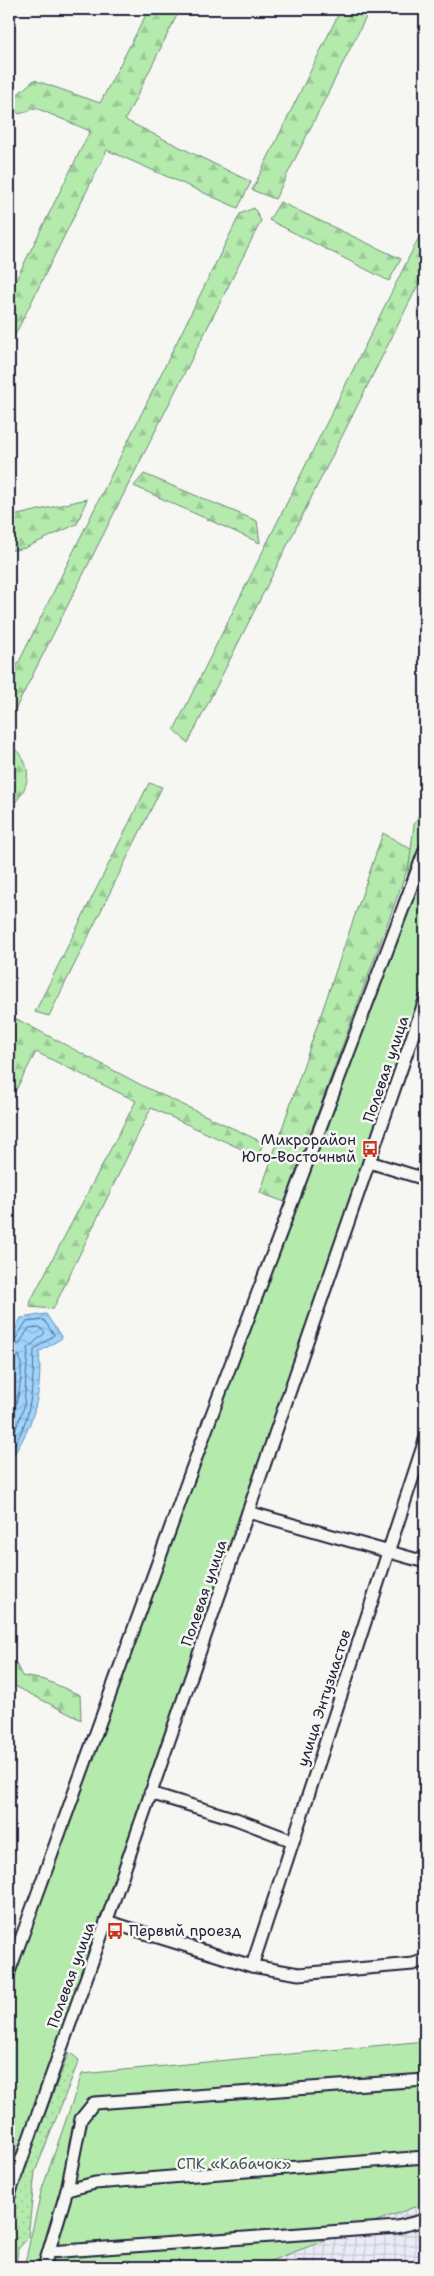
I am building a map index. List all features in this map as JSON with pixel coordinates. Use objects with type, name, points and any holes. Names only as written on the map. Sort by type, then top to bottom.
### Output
[{"type":"street","points":[[9,1972],[209,1422],[425,850]]},
{"type":"street","name":"Полевая улица","points":[[9,2195],[106,1921],[425,1000]]},
{"type":"street","points":[[369,1162],[425,1179]]},
{"type":"street","name":"улица Энтузиастов","points":[[252,1966],[425,1440]]},
{"type":"street","points":[[248,1512],[425,1562]]},
{"type":"street","points":[[150,1793],[236,1819],[293,1841]]},
{"type":"street","points":[[106,1921],[252,1966],[299,1974],[404,1965],[425,1960]]},
{"type":"street","points":[[44,2267],[67,2190],[82,2119],[94,2104],[425,2080]]},
{"type":"street","points":[[67,2190],[96,2184],[425,2157]]},
{"type":"street","points":[[49,2252],[397,2227],[425,2220]]},
{"type":"shaded area","points":[[425,2203],[425,2267],[254,2267]]},
{"type":"green space","points":[[149,9],[180,9],[125,120],[251,182],[238,208],[107,150],[9,347],[9,294],[90,131],[36,108],[19,114],[9,102],[34,80],[100,103]]},
{"type":"green space","points":[[341,9],[370,9],[275,199],[252,190]]},
{"type":"green space","points":[[280,202],[401,259],[389,281],[269,220]]},
{"type":"green space","points":[[254,208],[261,221],[9,722],[9,682],[240,214]]},
{"type":"green space","points":[[425,225],[425,271],[188,743],[174,730]]},
{"type":"green space","points":[[144,474],[257,521],[260,543],[134,486]]},
{"type":"green space","points":[[87,499],[77,524],[25,548],[9,551],[9,517]]},
{"type":"green space","points":[[9,745],[23,759],[27,768],[27,776],[26,785],[22,793],[9,808]]},
{"type":"green space","points":[[149,783],[162,787],[49,1016],[35,1012]]},
{"type":"green space","points":[[425,803],[425,983],[9,2181],[9,1967],[405,897],[414,825]]},
{"type":"green space","points":[[383,833],[414,851],[285,1202],[260,1193]]},
{"type":"green space","points":[[9,1015],[143,1086],[264,1143],[257,1156],[151,1108],[53,1309],[30,1307],[31,1300],[136,1101],[36,1052],[9,1103],[9,1051],[13,1042],[9,1039]]},
{"type":"green space","points":[[9,1660],[16,1664],[22,1676],[45,1680],[80,1695],[81,1720],[9,1683]]},
{"type":"green space","name":"СПК «Кабачок»","points":[[425,2041],[425,2203],[254,2267],[24,2267],[41,2192],[82,2074]]},
{"type":"green space","points":[[69,2052],[79,2060],[35,2172],[28,2238],[18,2249],[16,2267],[9,2267],[9,2221],[17,2187]]},
{"type":"water","points":[[46,1314],[62,1338],[39,1352],[38,1396],[30,1423],[9,1461],[9,1341],[21,1318]]},
{"type":"place","name":"Микрорайон Юго-Восточный","points":[[370,1149]]},
{"type":"place","name":"Первый проезд","points":[[115,1931]]}]
